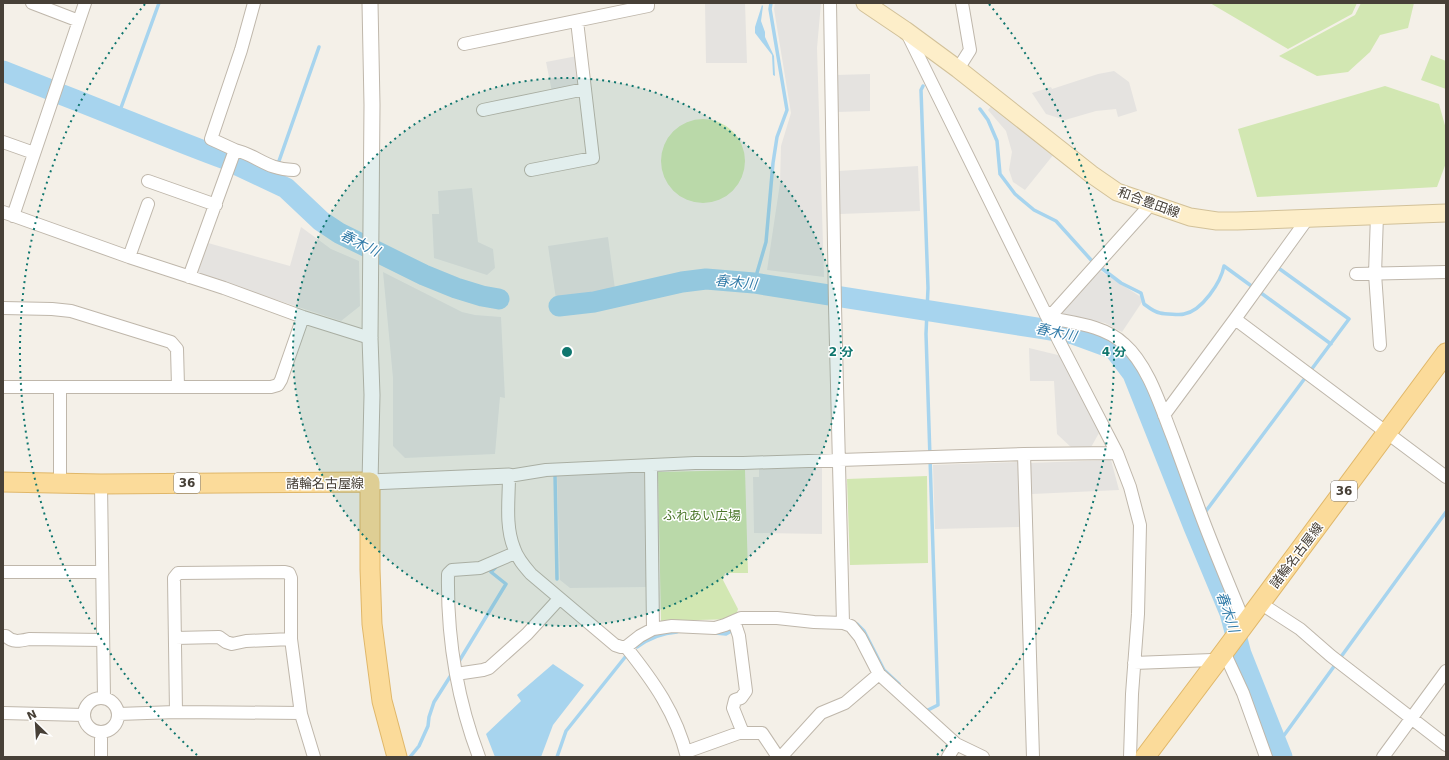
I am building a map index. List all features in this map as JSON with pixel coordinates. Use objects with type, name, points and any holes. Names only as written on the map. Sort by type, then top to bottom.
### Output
[{"type":"main road","name":"和合豊田線","points":[[865,3],[958,69],[1091,174],[1117,192],[1190,217],[1216,221],[1446,213]]},
{"type":"main road","name":"諸輪名古屋線","points":[[1145,757],[1446,353]]},
{"type":"main road","name":"諸輪名古屋線","points":[[3,482],[101,484],[370,482],[370,569],[372,624],[382,700],[397,757]]},
{"type":"street","points":[[32,3],[79,21]]},
{"type":"street","points":[[85,3],[34,153],[8,214],[129,257],[224,288],[303,317],[370,338]]},
{"type":"street","points":[[254,3],[241,50],[211,138],[271,166],[286,170],[294,170]]},
{"type":"street","points":[[370,3],[372,105],[370,338],[372,396],[370,482],[509,476],[546,470],[695,463],[1024,454],[1117,454]]},
{"type":"street","points":[[464,44],[648,6],[648,3]]},
{"type":"street","points":[[830,3],[834,287],[844,623]]},
{"type":"street","points":[[958,69],[970,50],[962,3]]},
{"type":"street","points":[[531,170],[593,158],[577,21]]},
{"type":"street","points":[[905,30],[1051,317],[1059,341],[1117,454],[1130,487],[1140,524],[1138,614],[1132,694],[1130,757]]},
{"type":"street","points":[[483,110],[585,89]]},
{"type":"street","points":[[3,142],[34,153]]},
{"type":"street","points":[[189,277],[235,150]]},
{"type":"street","points":[[148,181],[216,205]]},
{"type":"street","points":[[129,257],[148,204]]},
{"type":"street","points":[[1051,317],[1151,204]]},
{"type":"street","points":[[1377,215],[1375,274],[1380,345]]},
{"type":"street","points":[[1164,415],[1308,218]]},
{"type":"street","points":[[1356,274],[1446,272]]},
{"type":"street","points":[[3,308],[52,308],[71,311],[171,342],[177,349],[178,386]]},
{"type":"street","points":[[3,387],[271,387],[278,385],[281,380],[303,317]]},
{"type":"street","points":[[1051,317],[1100,330],[1115,337],[1124,344],[1142,366],[1164,415],[1243,626]]},
{"type":"street","points":[[1235,319],[1446,477]]},
{"type":"street","points":[[60,388],[60,484]]},
{"type":"street","points":[[1024,454],[1033,757]]},
{"type":"street","points":[[651,466],[653,629]]},
{"type":"street","points":[[509,476],[509,517],[515,552],[531,574],[615,645],[626,647],[640,636],[653,629],[672,626],[715,628],[741,618],[777,618],[814,622],[844,623],[851,626],[860,637],[879,674],[956,744],[983,757]]},
{"type":"street","points":[[101,484],[104,698]]},
{"type":"street","points":[[479,757],[468,722],[456,674],[451,641],[448,574],[452,570],[480,568],[515,552]]},
{"type":"street","points":[[3,572],[102,572]]},
{"type":"street","points":[[176,712],[174,578],[178,573],[289,573],[291,578],[291,639],[301,713],[314,757]]},
{"type":"street","points":[[456,674],[488,668],[527,634],[559,599]]},
{"type":"street","points":[[1260,604],[1300,629],[1331,656],[1446,745]]},
{"type":"street","points":[[734,621],[739,636],[746,691],[741,698],[735,700],[733,708],[743,733]]},
{"type":"street","points":[[5,636],[11,641],[29,639],[103,640]]},
{"type":"street","points":[[175,638],[219,638],[232,644],[246,641],[291,639]]},
{"type":"street","points":[[626,647],[661,693],[670,711],[686,754],[739,733],[762,733],[781,757],[821,713],[845,703],[879,674]]},
{"type":"street","points":[[1134,663],[1212,660],[1223,654],[1242,693],[1266,757]]},
{"type":"street","points":[[1383,757],[1446,671]]},
{"type":"street","points":[[98,698],[104,698],[114,704],[118,714],[115,724],[111,728],[101,732],[91,729],[85,720],[84,715],[88,704],[98,698]]},
{"type":"street","points":[[118,714],[176,712],[301,713]]},
{"type":"street","points":[[3,713],[84,715]]},
{"type":"street","points":[[101,732],[101,757]]},
{"type":"street","points":[[948,757],[956,744]]},
{"type":"green space","points":[[1210,3],[1357,3],[1352,14],[1288,49]]},
{"type":"green space","points":[[1361,3],[1414,3],[1408,28],[1380,35],[1370,52],[1348,72],[1317,76],[1279,56],[1355,15]]},
{"type":"green space","points":[[1431,55],[1446,61],[1446,89],[1421,80]]},
{"type":"green space","points":[[1385,86],[1439,104],[1446,129],[1446,163],[1437,187],[1257,197],[1238,129]]},
{"type":"green space","points":[[703,119],[719,122],[726,126],[738,138],[742,145],[745,161],[742,177],[738,184],[726,196],[719,200],[703,203],[687,200],[680,196],[668,184],[664,177],[661,161],[664,145],[668,138],[680,126],[687,122]]},
{"type":"green space","name":"ふれあい広場","points":[[745,470],[748,573],[725,573],[723,580],[738,609],[735,619],[661,621],[658,472]]},
{"type":"green space","points":[[927,476],[928,563],[850,565],[847,479]]},
{"type":"shaded area","points":[[705,3],[745,3],[747,63],[706,63]]},
{"type":"shaded area","points":[[775,3],[821,3],[817,48],[824,277],[767,270],[780,183],[781,146],[791,113],[774,9]]},
{"type":"shaded area","points":[[577,56],[581,87],[552,92],[546,62]]},
{"type":"shaded area","points":[[1114,71],[1129,82],[1137,111],[1118,117],[1116,109],[1096,111],[1065,120],[1046,114],[1032,93],[1051,87],[1052,89],[1098,74]]},
{"type":"shaded area","points":[[870,74],[870,111],[837,112],[836,75]]},
{"type":"shaded area","points":[[993,104],[1054,154],[1025,190],[1013,182],[1009,170],[1012,152],[1006,131],[988,110]]},
{"type":"shaded area","points":[[918,166],[920,211],[840,214],[839,171]]},
{"type":"shaded area","points":[[472,188],[478,242],[493,249],[495,268],[487,275],[434,258],[432,214],[439,214],[438,191]]},
{"type":"shaded area","points":[[301,227],[331,249],[359,261],[360,306],[341,321],[197,274],[208,243],[290,266]]},
{"type":"shaded area","points":[[608,237],[615,289],[556,299],[548,246]]},
{"type":"shaded area","points":[[1099,270],[1144,299],[1122,332],[1105,323],[1084,319],[1065,318],[1061,309]]},
{"type":"shaded area","points":[[383,272],[462,312],[475,315],[501,317],[505,398],[500,397],[495,454],[405,458],[393,446],[393,378]]},
{"type":"shaded area","points":[[1029,348],[1062,356],[1099,433],[1090,449],[1074,450],[1057,434],[1054,381],[1030,381]]},
{"type":"shaded area","points":[[1111,460],[1119,490],[1032,494],[1030,463]]},
{"type":"shaded area","points":[[1018,462],[1021,527],[935,529],[933,465]]},
{"type":"shaded area","points":[[822,467],[822,534],[754,533],[753,477],[759,477],[759,469]]},
{"type":"shaded area","points":[[644,472],[647,587],[570,588],[560,580],[557,474]]},
{"type":"water","points":[[762,5],[761,21],[765,32],[765,37],[774,56],[775,76],[773,75],[772,55],[755,33],[755,27]]},
{"type":"water","points":[[553,664],[584,685],[553,725],[541,757],[495,757],[486,734],[521,701],[517,695]]},
{"type":"waterway","points":[[118,116],[159,3]]},
{"type":"waterway","points":[[754,283],[766,242],[773,163],[777,137],[787,110],[770,9],[771,3]]},
{"type":"waterway","points":[[276,165],[279,161],[319,47]]},
{"type":"waterway","name":"春木川","points":[[3,71],[51,90]]},
{"type":"waterway","points":[[923,86],[921,90],[928,288],[926,334],[938,705],[926,711],[925,710]]},
{"type":"waterway","name":"春木川","points":[[60,94],[225,159]]},
{"type":"waterway","points":[[980,109],[988,120],[997,141],[1000,174],[1015,194],[1034,210],[1056,221],[1092,261],[1121,283],[1141,293],[1144,304],[1151,309],[1169,314],[1191,312],[1204,302],[1210,295],[1219,280],[1224,266],[1331,344]]},
{"type":"waterway","name":"春木川","points":[[235,164],[286,188],[321,221],[339,233],[424,275],[456,288],[482,296],[499,299]]},
{"type":"waterway","points":[[266,179],[272,170]]},
{"type":"waterway","points":[[1203,515],[1349,319],[1277,267]]},
{"type":"waterway","name":"春木川","points":[[559,306],[594,302],[682,282],[706,279],[754,283],[1044,329],[1073,334],[1114,349],[1133,374],[1230,613],[1241,654],[1282,757]]},
{"type":"waterway","points":[[555,474],[557,579]]},
{"type":"waterway","points":[[1277,745],[1446,512]]},
{"type":"waterway","name":"春木川","points":[[1194,527],[1199,520]]},
{"type":"waterway","points":[[458,663],[506,584],[491,572],[498,565]]},
{"type":"waterway","points":[[857,624],[864,631],[884,670],[899,684]]},
{"type":"waterway","points":[[715,633],[726,634],[733,630]]},
{"type":"waterway","points":[[637,647],[656,637],[677,632]]},
{"type":"waterway","points":[[557,757],[566,731],[626,656]]},
{"type":"waterway","points":[[410,757],[419,746],[428,726],[429,717],[434,702],[453,672]]}]
